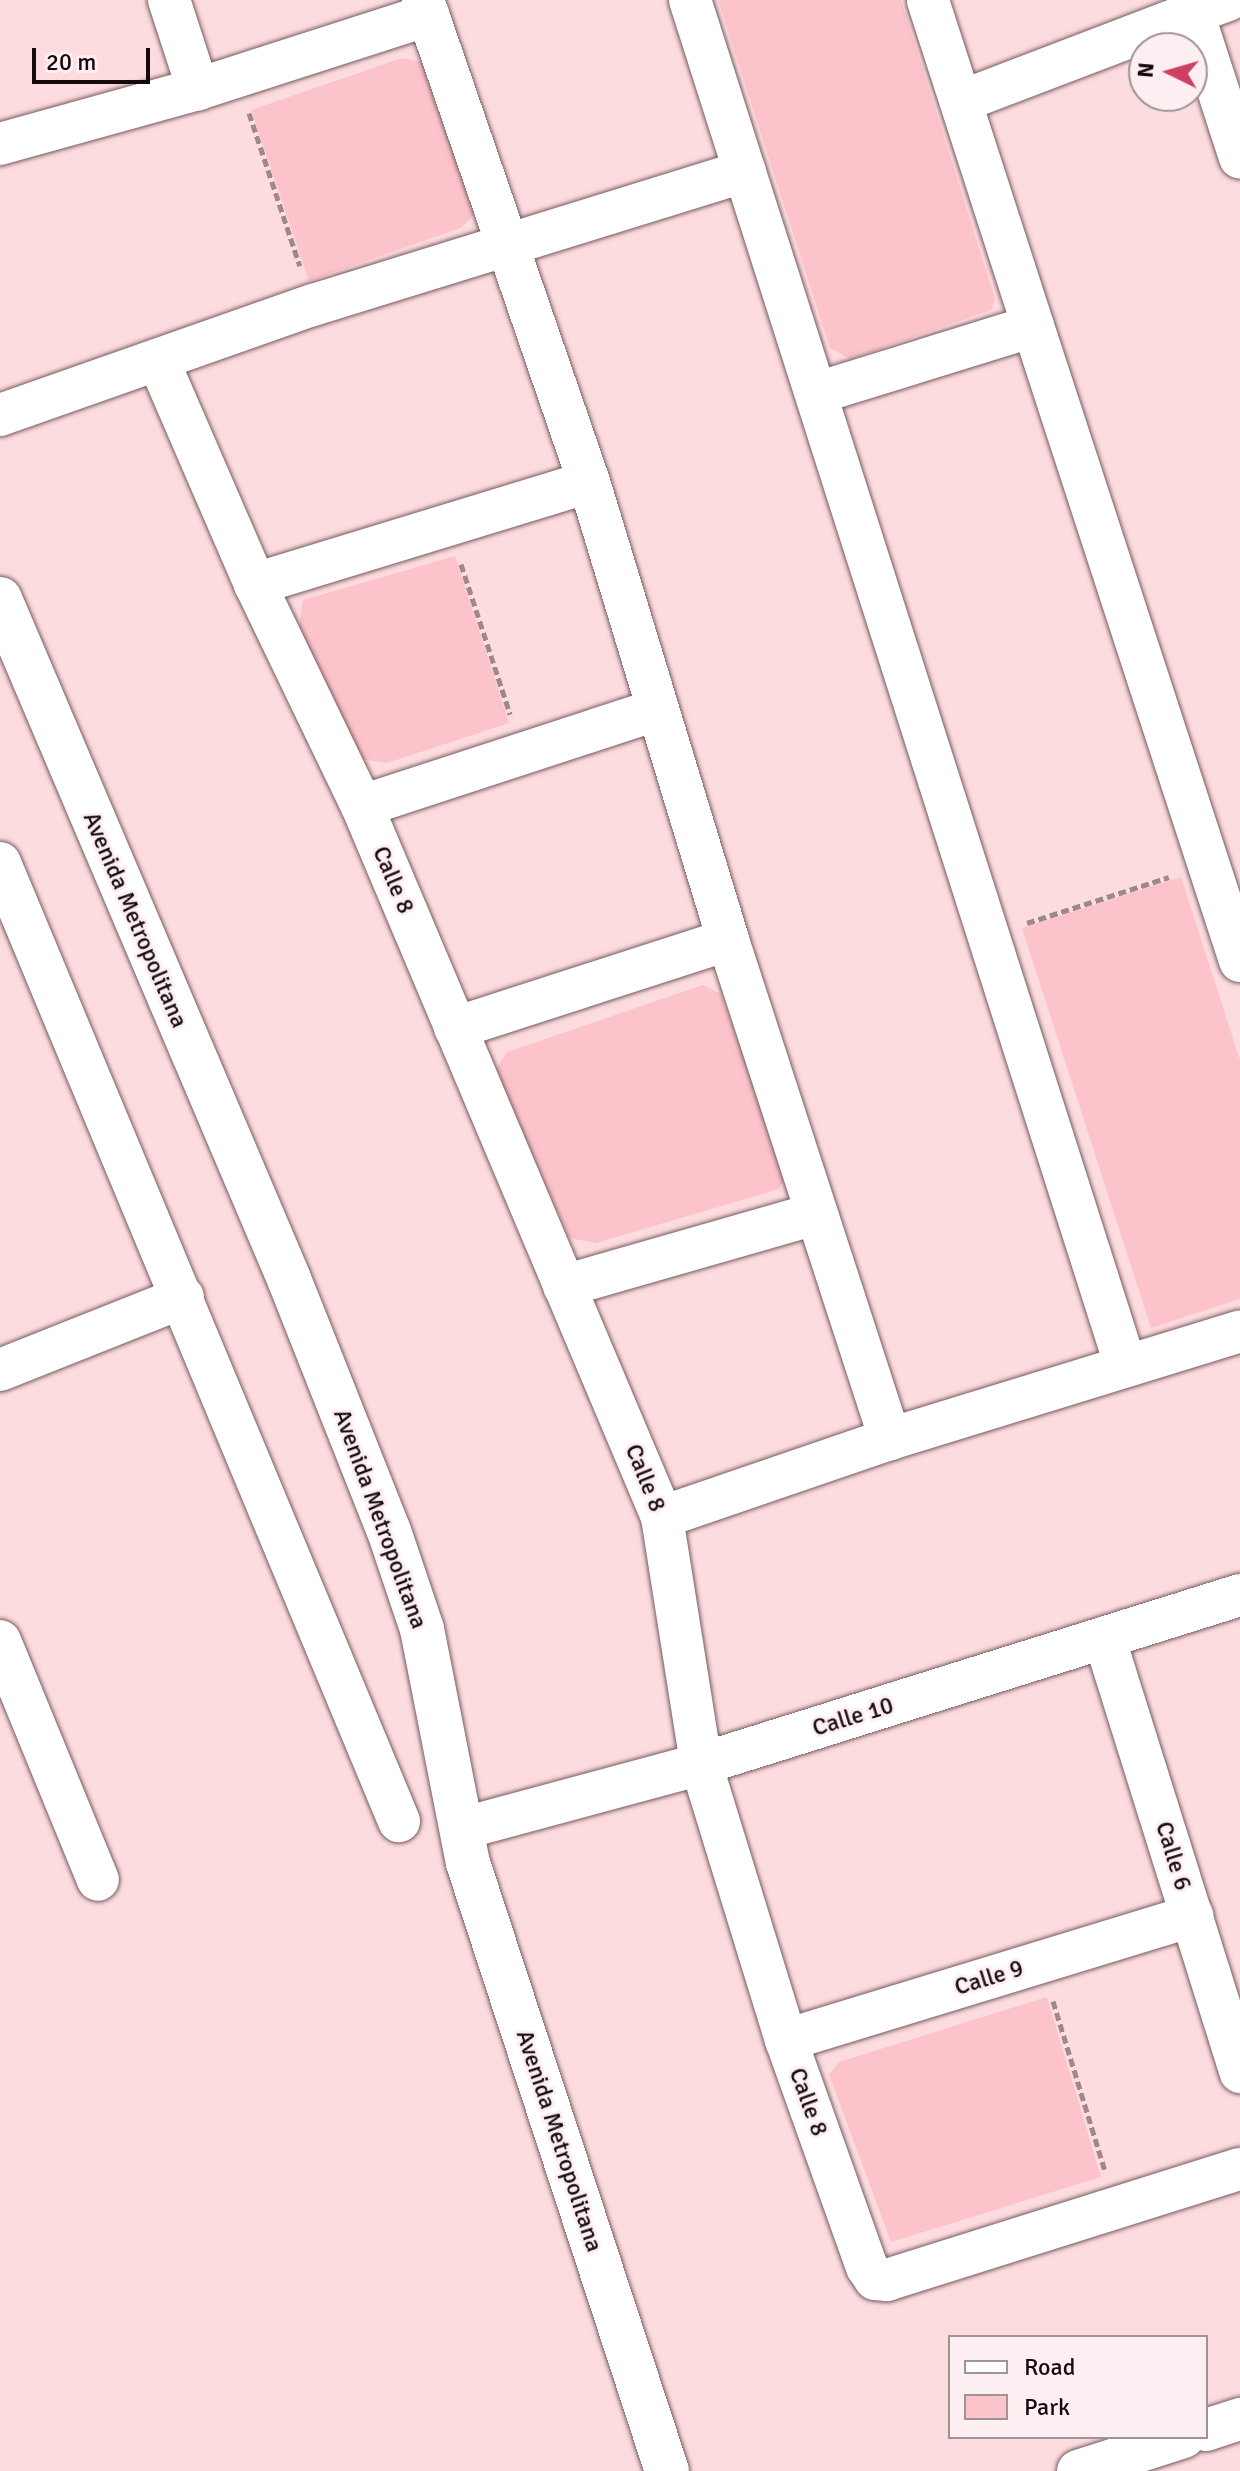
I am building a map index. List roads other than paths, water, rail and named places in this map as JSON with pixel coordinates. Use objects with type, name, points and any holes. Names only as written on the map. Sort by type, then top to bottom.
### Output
[{"type":"street","points":[[169,0],[218,83]]},
{"type":"street","points":[[690,0],[1125,1364]]},
{"type":"street","points":[[928,0],[1240,961]]},
{"type":"street","points":[[962,101],[1203,4],[1240,158]]},
{"type":"street","points":[[0,144],[218,83],[426,8],[589,482],[728,940],[890,1439]]},
{"type":"street","points":[[0,415],[313,305],[745,171]]},
{"type":"street","points":[[817,393],[1033,326]]},
{"type":"street","name":"Calle 8","points":[[158,360],[255,584],[362,806],[662,1517],[701,1764],[786,2040],[875,2279],[887,2280],[1240,2169]]},
{"type":"street","points":[[255,584],[589,482]]},
{"type":"street","name":"Avenida Metropolitana","points":[[0,599],[289,1279],[389,1531],[422,1629],[464,1828],[468,1863],[667,2471]]},
{"type":"street","points":[[362,806],[658,709]]},
{"type":"street","points":[[0,863],[399,1821]]},
{"type":"street","points":[[455,1028],[728,940]]},
{"type":"street","points":[[564,1286],[815,1214]]},
{"type":"street","points":[[0,1370],[183,1297]]},
{"type":"street","points":[[662,1517],[890,1439],[1240,1331]]},
{"type":"street","name":"Calle 10","points":[[464,1828],[701,1764],[1105,1640],[1240,1595]]},
{"type":"street","name":"Calle 6","points":[[1105,1640],[1240,2072]]},
{"type":"street","points":[[0,1641],[98,1880]]},
{"type":"street","name":"Calle 9","points":[[786,2040],[1192,1916]]},
{"type":"street","points":[[1208,2429],[1240,2419]]},
{"type":"street","points":[[1078,2471],[1178,2439]]}]
